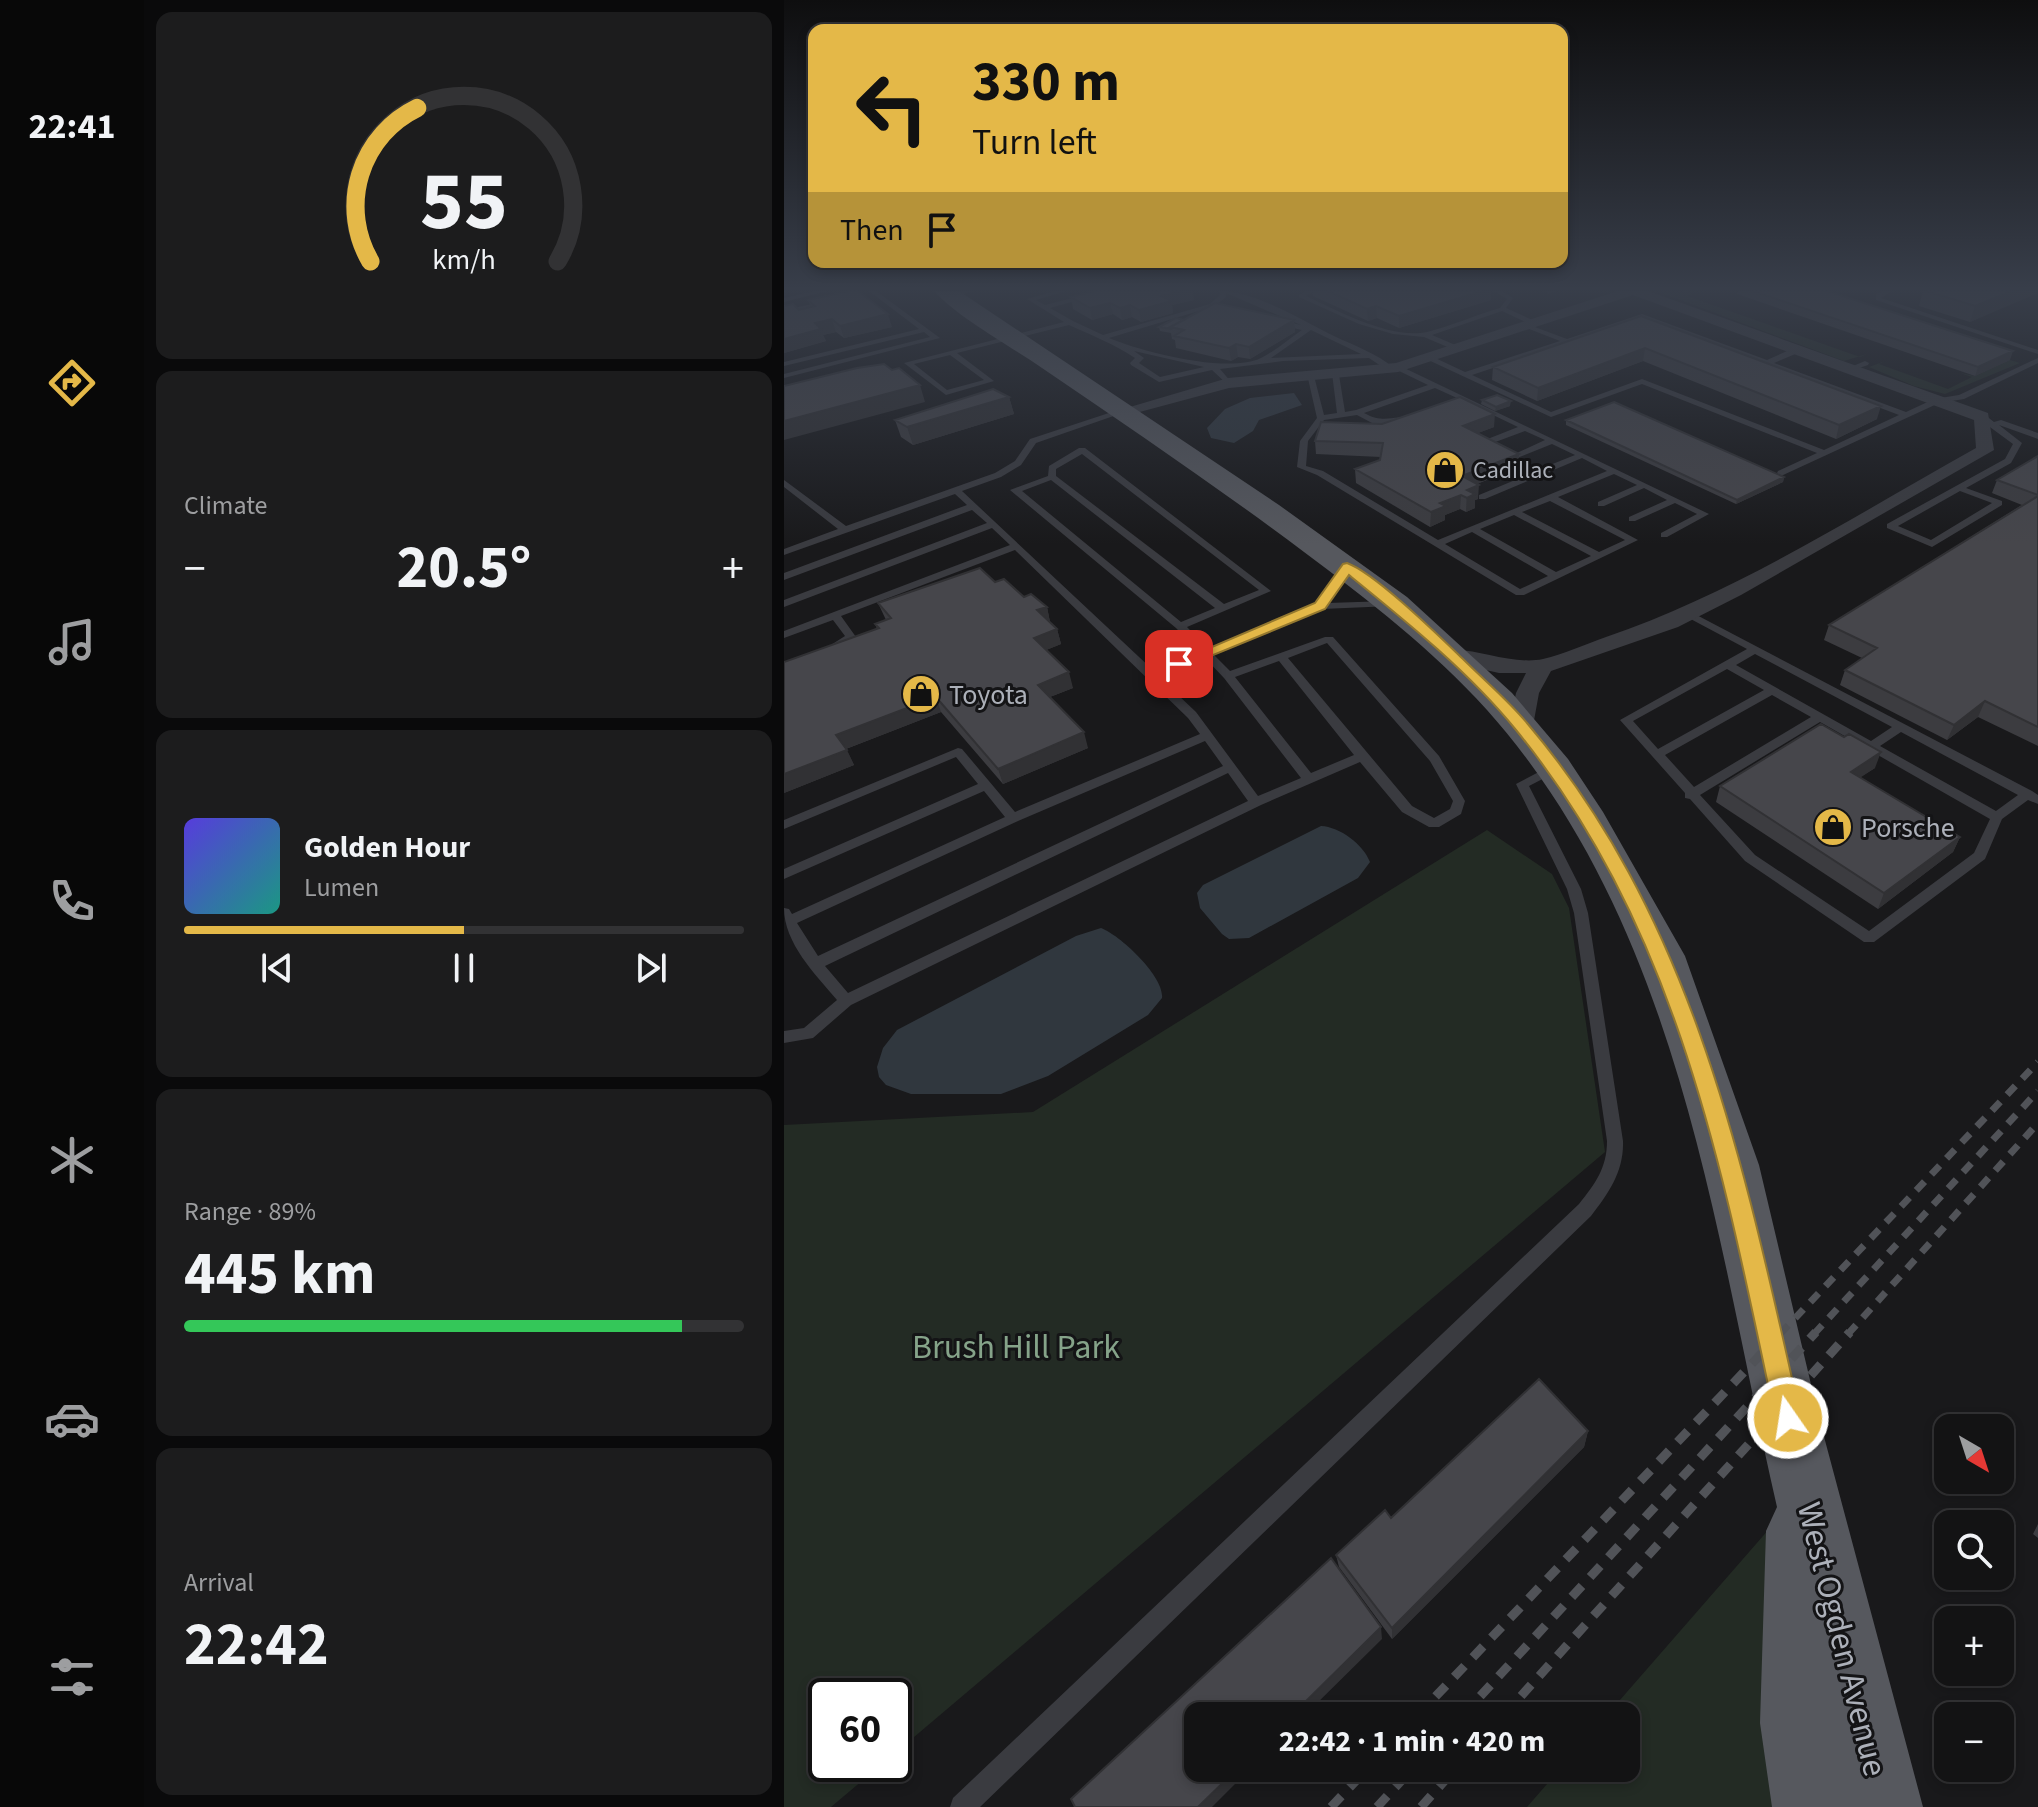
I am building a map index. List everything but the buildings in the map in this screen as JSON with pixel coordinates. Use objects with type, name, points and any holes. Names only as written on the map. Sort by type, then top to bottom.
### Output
[{"type":"main road","name":"West Ogden Avenue","points":[[1068,375],[1347,567],[1454,656],[1538,747],[1620,874],[1675,989],[1732,1165],[1801,1471],[1884,1807]]},
{"type":"main road","name":"West Ogden Avenue","points":[[1801,1471],[1797,1723],[1811,1807]]},
{"type":"street","points":[[1121,412],[1228,383],[1327,375]]},
{"type":"street","points":[[1454,656],[1499,666],[1543,666],[1689,614],[1985,450],[1982,417],[1878,375]]},
{"type":"street","points":[[1538,747],[1526,693],[1532,677],[1543,666]]},
{"type":"lane","points":[[924,375],[946,393],[990,381],[982,375]]},
{"type":"lane","points":[[1152,375],[1159,380],[1179,375]]},
{"type":"lane","points":[[1221,375],[1228,383]]},
{"type":"lane","points":[[1335,375],[1341,414]]},
{"type":"lane","points":[[1412,375],[1704,514],[1664,535]]},
{"type":"lane","points":[[1466,375],[1551,415],[1642,381],[1824,453]]},
{"type":"lane","points":[[1800,375],[1906,415]]},
{"type":"lane","points":[[1781,473],[1937,401],[1961,397],[2006,375]]},
{"type":"lane","points":[[1310,376],[1321,418]]},
{"type":"lane","points":[[1435,385],[1358,412],[1321,418],[1304,441],[1301,467],[1320,473],[1520,593],[1633,540],[1550,497]]},
{"type":"lane","points":[[1449,403],[1464,398]]},
{"type":"lane","points":[[784,552],[1012,467],[1033,441],[1121,412]]},
{"type":"lane","points":[[1358,412],[1369,420],[1388,425],[1419,414]]},
{"type":"lane","points":[[1982,417],[2038,436]]},
{"type":"lane","points":[[1959,488],[1999,503],[1932,544],[1890,526],[2008,461],[2018,443],[1982,417]]},
{"type":"lane","points":[[1524,428],[1483,444],[1540,473]]},
{"type":"lane","points":[[1510,458],[1551,441]]},
{"type":"lane","points":[[1052,477],[1052,468],[1082,450],[1266,591],[1180,626]]},
{"type":"lane","points":[[1482,497],[1582,455]]},
{"type":"lane","points":[[1438,543],[1614,471]]},
{"type":"lane","points":[[1052,477],[1223,609]]},
{"type":"lane","points":[[1052,477],[1015,490],[1180,626],[1228,676],[1309,779]]},
{"type":"lane","points":[[784,483],[845,530]]},
{"type":"lane","points":[[1601,504],[1644,485]]},
{"type":"lane","points":[[956,490],[1152,676],[1207,735],[1256,802]]},
{"type":"lane","points":[[1632,519],[1675,500]]},
{"type":"lane","points":[[784,577],[973,506]]},
{"type":"lane","points":[[1515,512],[1598,556]]},
{"type":"lane","points":[[784,604],[993,524]]},
{"type":"lane","points":[[1473,529],[1555,576]]},
{"type":"lane","points":[[784,635],[1017,546]]},
{"type":"lane","points":[[1320,606],[1347,567]]},
{"type":"lane","points":[[1152,676],[1320,606],[1395,604]]},
{"type":"lane","points":[[1689,614],[2033,797]]},
{"type":"lane","points":[[819,655],[851,637],[835,615]]},
{"type":"lane","points":[[1228,676],[1281,656],[1329,639],[1435,759],[1459,801],[1456,811],[1434,824],[1407,809],[1281,656]]},
{"type":"lane","points":[[1754,650],[1626,720],[1690,795],[1750,858],[1869,938],[1980,856],[1997,817],[2033,797]]},
{"type":"lane","points":[[1728,665],[1997,817]]},
{"type":"lane","points":[[1656,755],[1772,690]]},
{"type":"lane","points":[[1690,795],[1819,717]]},
{"type":"lane","points":[[1871,746],[1900,727]]},
{"type":"lane","points":[[846,1001],[815,964],[786,917],[1207,735]]},
{"type":"lane","points":[[962,1807],[1573,1222],[1608,1180],[1616,1157],[1615,1141],[1581,913],[1574,889],[1522,784],[1538,747]]},
{"type":"lane","points":[[784,825],[958,752],[1013,818]]},
{"type":"lane","points":[[784,1037],[808,1034],[846,1001],[1256,802],[1362,756]]},
{"type":"lane","points":[[815,964],[1230,767]]},
{"type":"lane","points":[[784,874],[986,785]]},
{"type":"green space","points":[[1889,375],[1910,375],[1948,389],[1972,377],[1967,375],[1990,375],[1945,394]]},
{"type":"green space","name":"Brush Hill Park","points":[[1487,830],[1552,874],[1569,908],[1605,1152],[912,1739],[912,1678],[808,1678],[808,1782],[861,1782],[831,1807],[784,1807],[784,1125],[1033,1112]]},
{"type":"green space","points":[[1770,1528],[1777,1807],[1527,1807],[1549,1782],[1640,1782],[1640,1702],[1618,1702]]},
{"type":"shaded area","points":[[1294,393],[1302,405],[1259,420],[1253,431],[1234,443],[1211,438],[1207,428],[1225,409],[1250,398]]},
{"type":"shaded area","points":[[1321,826],[1343,833],[1367,855],[1370,862],[1358,878],[1249,938],[1229,939],[1222,934],[1200,908],[1197,893],[1203,885]]},
{"type":"shaded area","points":[[1101,928],[1140,958],[1156,979],[1162,998],[1148,1015],[1048,1076],[1001,1094],[911,1094],[886,1085],[879,1077],[877,1067],[883,1048],[897,1030],[1076,936]]},
{"type":"railway","points":[[1780,1334],[2038,1062]]},
{"type":"railway","points":[[1814,1334],[2038,1091]]},
{"type":"railway","points":[[1848,1334],[2038,1123]]},
{"type":"railway","points":[[1430,1702],[1782,1332]]},
{"type":"railway","points":[[1475,1702],[1816,1332]]},
{"type":"railway","points":[[1516,1702],[1850,1332]]},
{"type":"railway","points":[[1331,1807],[1355,1782]]},
{"type":"railway","points":[[1377,1807],[1400,1782]]},
{"type":"railway","points":[[1421,1807],[1443,1782]]},
{"type":"place","name":"Cadillac","points":[[1445,470]]},
{"type":"place","name":"Toyota","points":[[921,694]]},
{"type":"place","name":"Porsche","points":[[1833,827]]},
{"type":"route","points":[[1179,664],[1320,606],[1347,567],[1454,656],[1521,726],[1571,792],[1620,874],[1662,956],[1675,989],[1732,1165],[1788,1418]]}]
